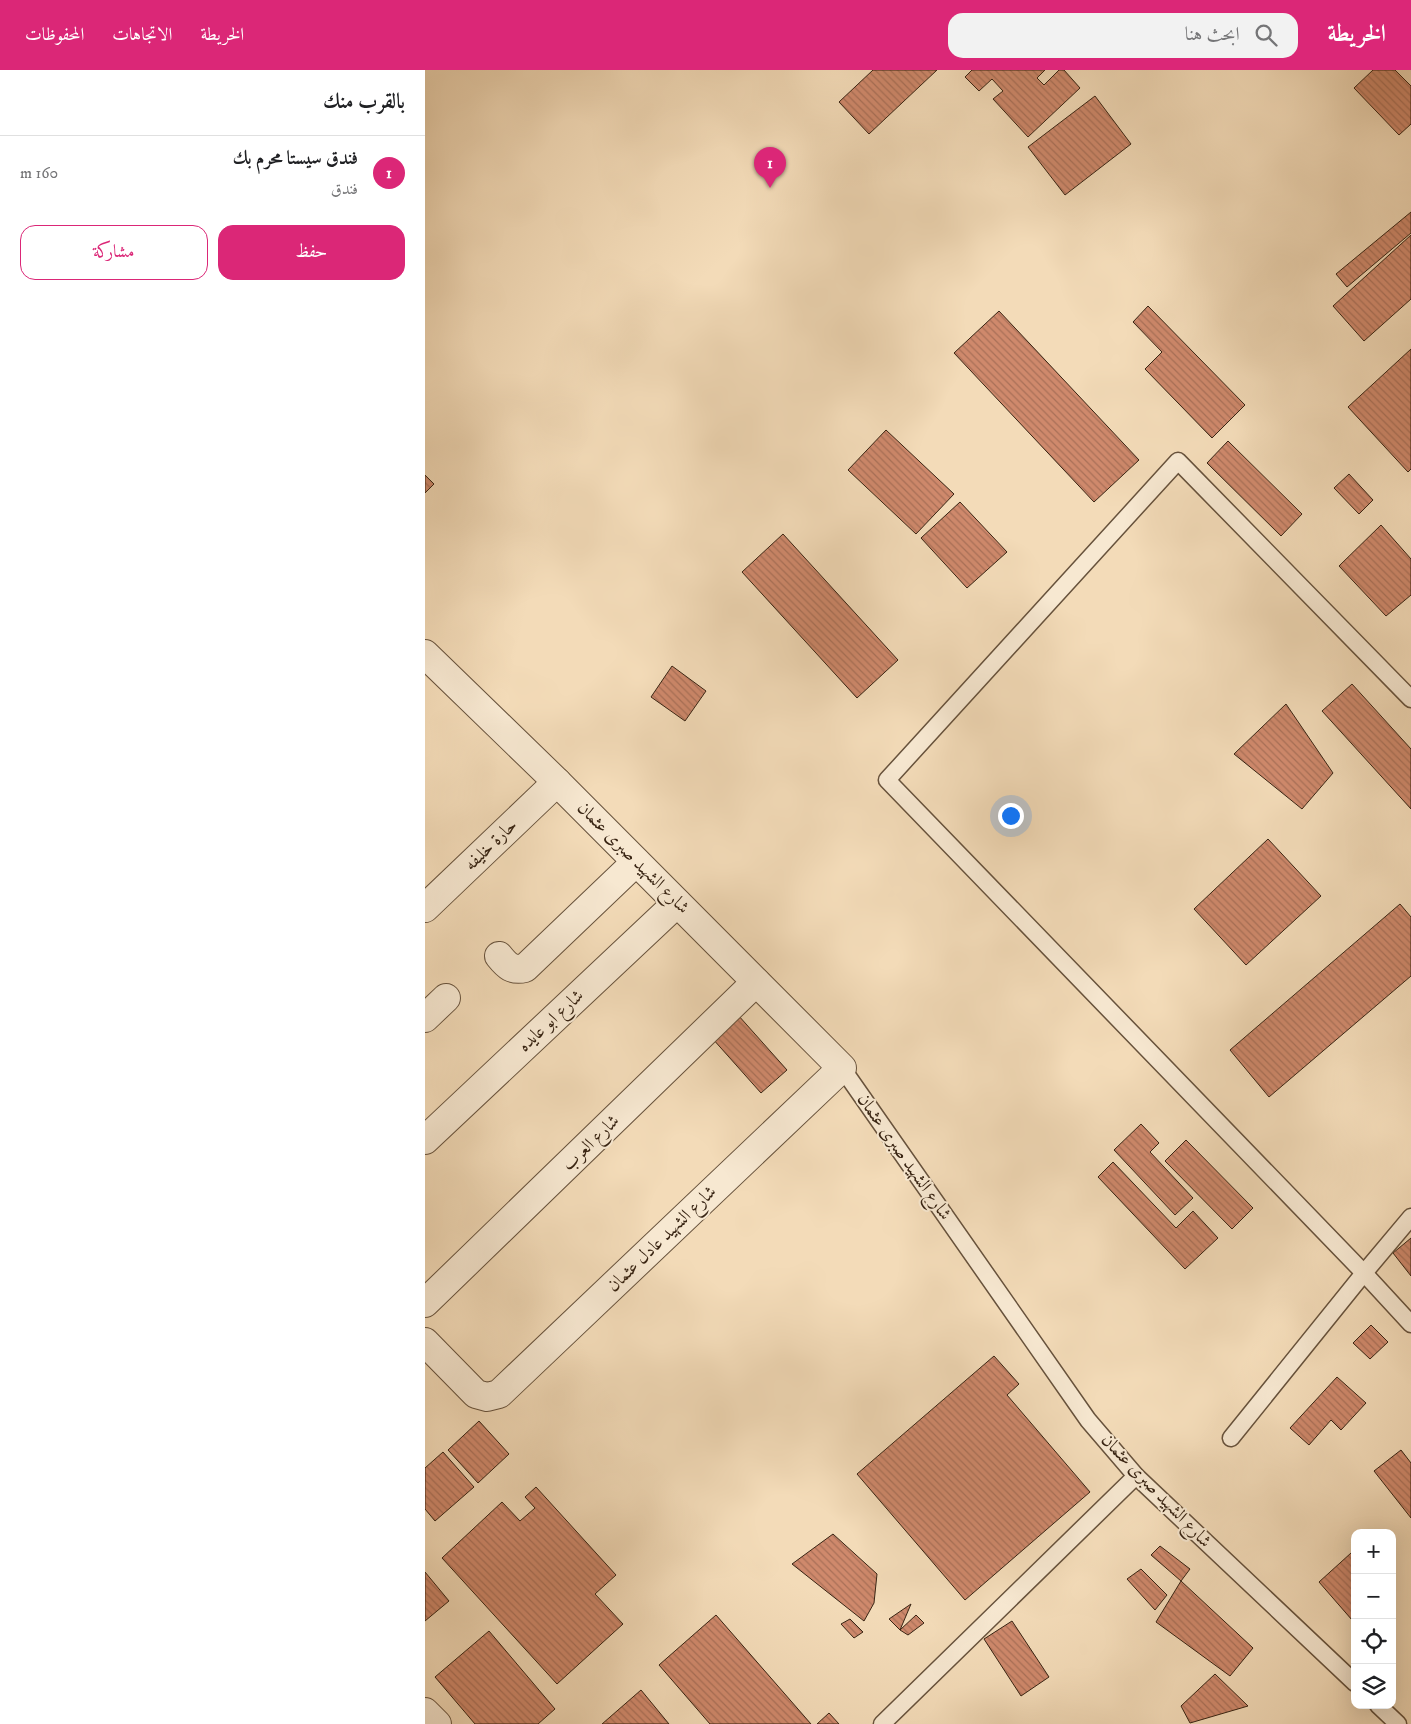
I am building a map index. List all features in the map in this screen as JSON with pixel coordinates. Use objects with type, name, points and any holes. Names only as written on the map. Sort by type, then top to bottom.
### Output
[{"type":"street","name":"شارع الشهيد صبرى عثمان","points":[[429,666],[557,782],[842,1068]]},
{"type":"street","name":"حارة خليفه","points":[[425,908],[557,782]]},
{"type":"street","points":[[499,956],[509,968],[514,970],[525,968],[637,862]]},
{"type":"street","name":"شارع ابو عايده","points":[[425,1140],[677,903]]},
{"type":"street","name":"شارع العرب","points":[[425,1303],[756,982]]},
{"type":"street","points":[[425,1018],[446,998]]},
{"type":"street","name":"شارع الشهيد عادل عثمان","points":[[425,1342],[477,1394],[487,1397],[499,1394],[842,1068]]},
{"type":"street","points":[[425,1712],[437,1724]]},
{"type":"lane","points":[[1411,699],[1177,461],[887,780],[1364,1273],[1411,1324]]},
{"type":"lane","name":"شارع الشهيد صبرى عثمان","points":[[842,1068],[1088,1420],[1136,1476],[1351,1679]]},
{"type":"lane","points":[[1231,1438],[1411,1217]]},
{"type":"lane","points":[[882,1724],[1136,1476]]},
{"type":"lane","points":[[1382,1709],[1398,1724]]},
{"type":"building","points":[[873,70],[937,70],[869,134],[839,102]]},
{"type":"building","points":[[972,70],[1045,70],[1037,78],[1044,85],[1059,70],[1064,70],[1080,88],[1028,137],[993,99],[1003,91],[992,79],[979,91],[965,77]]},
{"type":"building","points":[[1373,70],[1395,70],[1411,86],[1411,124],[1399,135],[1354,88]]},
{"type":"building","points":[[1095,96],[1131,144],[1065,195],[1028,147]]},
{"type":"building","points":[[1411,212],[1411,233],[1347,287],[1336,274]]},
{"type":"building","points":[[1411,235],[1411,299],[1364,341],[1333,306]]},
{"type":"building","points":[[1148,306],[1245,405],[1212,438],[1145,369],[1162,352],[1133,322]]},
{"type":"building","points":[[999,311],[1139,460],[1094,502],[954,353]]},
{"type":"building","points":[[1411,349],[1411,469],[1408,472],[1348,407]]},
{"type":"building","points":[[886,430],[954,494],[916,534],[848,470]]},
{"type":"building","points":[[1228,441],[1302,514],[1281,536],[1207,463]]},
{"type":"building","points":[[1349,474],[1373,500],[1359,514],[1334,488]]},
{"type":"building","points":[[425,475],[434,484],[425,493]]},
{"type":"building","points":[[960,502],[1007,552],[967,588],[921,538]]},
{"type":"building","points":[[1381,525],[1411,559],[1411,595],[1386,616],[1339,566]]},
{"type":"building","points":[[783,534],[898,660],[857,698],[742,572]]},
{"type":"building","points":[[672,666],[706,691],[685,721],[651,697]]},
{"type":"building","points":[[1352,684],[1411,749],[1411,809],[1322,711]]},
{"type":"building","points":[[1286,704],[1333,773],[1302,809],[1234,754]]},
{"type":"building","points":[[1268,839],[1321,896],[1246,965],[1194,909]]},
{"type":"building","points":[[1400,904],[1411,917],[1411,976],[1269,1097],[1230,1050]]},
{"type":"building","points":[[738,1015],[787,1070],[761,1093],[712,1038]]},
{"type":"building","points":[[1141,1124],[1159,1143],[1150,1152],[1193,1198],[1175,1215],[1114,1150]]},
{"type":"building","points":[[1186,1140],[1253,1208],[1232,1229],[1165,1161]]},
{"type":"building","points":[[1113,1162],[1176,1228],[1193,1211],[1218,1238],[1185,1269],[1098,1177]]},
{"type":"building","points":[[1411,1238],[1411,1276],[1393,1253]]},
{"type":"building","points":[[1371,1325],[1388,1342],[1370,1359],[1353,1343]]},
{"type":"building","points":[[994,1356],[1019,1384],[1007,1395],[1090,1492],[965,1600],[857,1474]]},
{"type":"building","points":[[1337,1377],[1366,1403],[1341,1430],[1331,1420],[1309,1445],[1290,1428]]},
{"type":"building","points":[[479,1421],[509,1454],[478,1483],[448,1450]]},
{"type":"building","points":[[1401,1450],[1411,1463],[1411,1518],[1374,1471]]},
{"type":"building","points":[[443,1452],[474,1487],[435,1521],[425,1509],[425,1468]]},
{"type":"building","points":[[536,1487],[616,1575],[595,1594],[623,1624],[557,1684],[442,1558],[502,1502],[520,1521],[535,1508],[525,1497]]},
{"type":"building","points":[[833,1534],[877,1574],[874,1603],[864,1621],[792,1564]]},
{"type":"building","points":[[1160,1546],[1190,1569],[1181,1581],[1151,1555]]},
{"type":"building","points":[[1351,1553],[1351,1619],[1319,1582]]},
{"type":"building","points":[[1141,1569],[1167,1595],[1155,1610],[1127,1579]]},
{"type":"building","points":[[425,1572],[449,1601],[425,1621]]},
{"type":"building","points":[[1181,1581],[1253,1648],[1230,1676],[1156,1622]]},
{"type":"building","points":[[911,1604],[900,1630],[889,1619]]},
{"type":"building","points":[[716,1615],[811,1724],[710,1724],[659,1665]]},
{"type":"building","points":[[916,1615],[924,1623],[908,1635],[900,1630]]},
{"type":"building","points":[[850,1619],[863,1632],[854,1638],[841,1624]]},
{"type":"building","points":[[1012,1621],[1049,1677],[1021,1696],[984,1639]]},
{"type":"building","points":[[489,1631],[555,1709],[538,1724],[475,1724],[435,1677]]},
{"type":"building","points":[[1215,1674],[1248,1706],[1190,1723],[1181,1706]]},
{"type":"building","points":[[641,1690],[669,1724],[602,1724]]},
{"type":"building","points":[[829,1713],[839,1724],[817,1724]]},
{"type":"place","name":"فندق سيستا محرم بك","points":[[770,188]]}]
